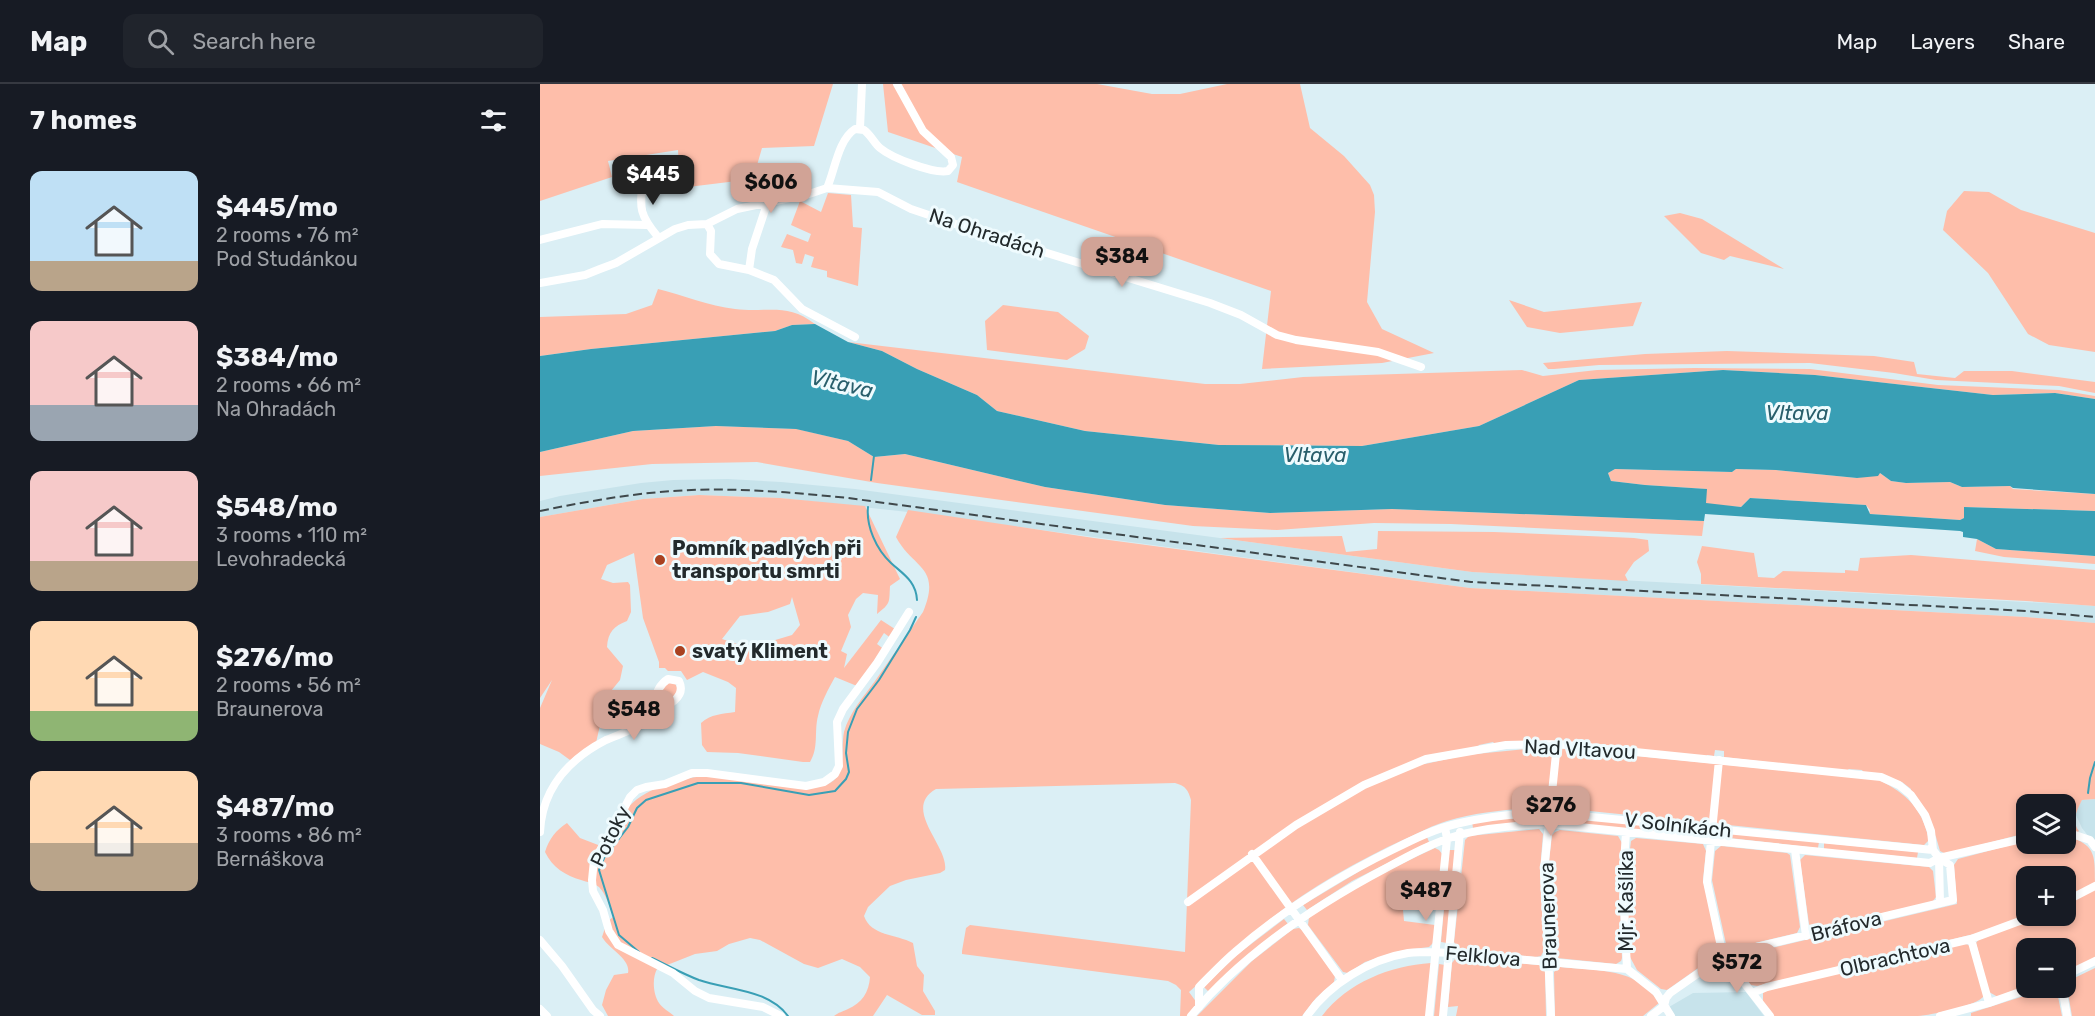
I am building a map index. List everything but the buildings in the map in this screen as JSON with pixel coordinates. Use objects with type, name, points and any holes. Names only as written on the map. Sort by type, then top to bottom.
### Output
[{"type":"street","points":[[860,128],[862,84]]},
{"type":"street","points":[[827,188],[847,136],[860,128],[890,154],[934,171],[942,172],[951,168],[953,165],[951,157],[923,131],[897,84]]},
{"type":"street","points":[[643,177],[640,209],[647,225],[658,237]]},
{"type":"street","name":"Na Ohradách","points":[[540,283],[585,274],[616,263],[658,237],[687,225],[707,224],[736,209],[827,188],[873,191],[884,194],[911,209],[985,234],[1210,303],[1241,315],[1277,335],[1378,352],[1421,367]]},
{"type":"street","points":[[749,270],[752,249],[768,201]]},
{"type":"street","points":[[540,240],[602,224],[647,225]]},
{"type":"street","points":[[707,224],[711,231],[711,257],[719,264],[749,270],[774,280],[802,309],[855,337]]},
{"type":"street","name":"Potoky","points":[[780,1016],[763,1007],[709,998],[694,991],[673,973],[618,945],[609,931],[603,910],[593,891],[594,860],[613,831],[630,797],[637,790],[665,784],[692,773],[806,786],[814,786],[830,779],[838,766],[837,722],[843,709],[877,663],[909,612]]},
{"type":"street","points":[[540,832],[547,798],[557,780],[576,759],[599,744],[642,722],[661,684],[668,679],[679,681],[681,691],[677,698],[672,703],[648,714]]},
{"type":"street","name":"Nad Vltavou","points":[[1188,902],[1252,854],[1364,785],[1425,759],[1506,746],[1557,744],[1881,777],[1911,795],[1921,808],[1931,831],[1933,850]]},
{"type":"street","name":"Braunerova","points":[[1551,1016],[1544,871],[1557,744]]},
{"type":"street","points":[[1719,760],[1707,882],[1723,956],[1770,1016]]},
{"type":"street","name":"V Solníkách","points":[[1199,1007],[1200,987],[1235,952],[1292,909],[1335,880],[1369,861],[1411,841],[1459,823],[1522,813],[1550,813],[1933,850]]},
{"type":"street","points":[[1443,1016],[1460,835],[1459,823]]},
{"type":"street","name":"V Solníkách","points":[[1191,1016],[1244,962],[1300,920],[1376,873],[1410,855],[1460,835],[1524,825],[1550,824],[1930,863],[1939,858],[2016,840]]},
{"type":"street","points":[[1429,1016],[1447,839],[1445,827]]},
{"type":"street","name":"Mjr. Kašlíka","points":[[1626,832],[1623,880],[1627,969]]},
{"type":"street","points":[[2076,835],[2090,840],[2095,847]]},
{"type":"street","points":[[1795,850],[1806,936]]},
{"type":"street","points":[[1933,850],[1939,858],[1950,865],[1953,900],[1940,903],[1939,858]]},
{"type":"street","points":[[1252,854],[1342,980]]},
{"type":"street","points":[[2076,896],[2095,886]]},
{"type":"street","name":"Bráfova","points":[[1651,1016],[1664,1006],[1670,993],[1723,956],[1940,903]]},
{"type":"street","name":"Olbrachtova","points":[[1752,993],[1767,987],[1971,939],[2016,922]]},
{"type":"street","points":[[1971,939],[1989,1003]]},
{"type":"street","points":[[540,940],[562,966],[592,1010],[600,1016]]},
{"type":"street","name":"Felklova","points":[[1308,1016],[1342,980],[1381,960],[1407,953],[1436,952],[1627,969]]},
{"type":"street","points":[[2076,970],[2095,961]]},
{"type":"street","points":[[1627,969],[1656,992],[1671,1016]]},
{"type":"street","points":[[1946,1015],[1964,1013],[2016,993]]},
{"type":"street","points":[[2064,998],[2067,1016]]},
{"type":"street","points":[[540,1010],[547,1016]]},
{"type":"shaded area","points":[[540,84],[833,84],[814,146],[762,148],[753,179],[680,188],[678,150],[608,161],[612,177],[540,201]]},
{"type":"shaded area","points":[[883,84],[1097,84],[1152,94],[1180,94],[1227,84],[1300,84],[1310,128],[1344,156],[1370,185],[1374,195],[1375,212],[1367,302],[1382,329],[1434,353],[1382,363],[1262,369],[1271,291],[957,182],[962,157],[888,132]]},
{"type":"shaded area","points":[[1964,191],[1989,192],[2021,210],[2095,233],[2095,352],[2049,345],[2028,334],[1988,273],[1943,230],[1947,211]]},
{"type":"shaded area","points":[[828,193],[851,195],[853,227],[862,228],[858,286],[827,277],[827,271],[811,267],[814,257],[805,254],[802,264],[796,263],[793,250],[781,247],[787,234],[808,242],[811,234],[791,225],[800,201],[821,212]]},
{"type":"shaded area","points":[[1680,213],[1702,219],[1784,269],[1730,256],[1724,260],[1701,253],[1664,216]]},
{"type":"shaded area","points":[[658,289],[725,308],[795,313],[815,324],[792,325],[775,331],[540,356],[540,317],[626,314],[652,305]]},
{"type":"shaded area","points":[[1509,300],[1544,312],[1642,302],[1633,326],[1560,333],[1527,327]]},
{"type":"shaded area","points":[[1003,305],[1058,312],[1089,336],[1085,349],[1067,360],[987,350],[985,321]]},
{"type":"shaded area","points":[[848,342],[1205,384],[1240,384],[1303,377],[1522,370],[1543,376],[1597,370],[1810,369],[1938,385],[2059,390],[2095,396],[2095,399],[2055,393],[1993,395],[1815,375],[1723,370],[1579,380],[1479,426],[1362,446],[1219,445],[1085,431],[997,411],[977,395],[882,351]]},
{"type":"shaded area","points":[[1727,351],[1874,356],[1914,362],[1917,374],[1955,378],[1964,371],[2012,371],[2095,382],[2095,393],[2059,386],[1936,380],[1810,363],[1599,365],[1548,369],[1543,363],[1645,354]]},
{"type":"shaded area","points":[[716,426],[797,429],[848,441],[874,457],[905,454],[1045,487],[1165,505],[1270,513],[1392,509],[1704,521],[1702,536],[1451,524],[1374,523],[1277,530],[1193,526],[877,483],[757,462],[652,464],[540,476],[540,452],[633,431]]},
{"type":"shaded area","points":[[1615,469],[1732,472],[1736,469],[1776,470],[1857,478],[1880,473],[1891,481],[1906,483],[1950,482],[1962,487],[2010,486],[2013,489],[2095,494],[2095,511],[1964,507],[1964,518],[1960,520],[1869,514],[1870,510],[1866,505],[1750,498],[1741,507],[1705,504],[1706,489],[1611,481],[1608,473]]},
{"type":"shaded area","points":[[728,479],[855,489],[1472,572],[2095,606],[2095,623],[2026,617],[1470,588],[908,512],[780,498],[699,495],[643,499],[540,517],[540,501],[560,496],[641,483]]},
{"type":"shaded area","points":[[699,495],[780,498],[865,506],[900,579],[890,586],[888,602],[877,614],[878,595],[863,593],[856,599],[848,615],[851,627],[841,651],[847,654],[844,668],[881,620],[898,631],[892,639],[884,633],[877,644],[885,650],[857,686],[835,677],[819,711],[813,757],[810,762],[738,753],[707,752],[702,745],[701,723],[713,716],[735,712],[736,688],[728,682],[703,672],[687,680],[681,671],[659,668],[659,662],[643,618],[634,553],[607,565],[601,579],[613,583],[628,582],[630,585],[631,612],[627,621],[612,630],[607,647],[623,666],[620,680],[611,691],[620,699],[606,717],[602,716],[596,743],[570,760],[559,752],[540,744],[540,708],[552,680],[540,698],[540,517],[643,499]],"holes":[[[792,597],[800,625],[792,635],[749,648],[722,639],[740,616],[768,612],[790,604]]]},
{"type":"shaded area","points":[[908,510],[1094,538],[1470,588],[2026,617],[2095,623],[2095,799],[2082,800],[2076,816],[2076,794],[2016,794],[2016,836],[1946,854],[1940,851],[1936,837],[1911,793],[1911,789],[1902,782],[1898,783],[1864,773],[1862,770],[1849,769],[1846,771],[1724,757],[1724,751],[1715,750],[1714,756],[1707,755],[1706,757],[1545,740],[1496,745],[1493,742],[1479,745],[1477,748],[1414,761],[1425,764],[1466,755],[1546,747],[1879,780],[1898,791],[1912,803],[1922,819],[1929,840],[1924,845],[1560,808],[1503,810],[1461,817],[1436,825],[1387,847],[1300,897],[1258,929],[1189,992],[1197,1003],[1187,1016],[1180,1016],[1181,990],[1168,981],[962,954],[962,951],[966,928],[970,925],[1185,952],[1191,800],[1184,787],[1175,783],[936,789],[927,797],[923,807],[929,828],[944,860],[945,870],[890,886],[868,907],[864,916],[867,923],[878,931],[913,943],[917,966],[924,975],[923,991],[935,1015],[922,1015],[887,995],[873,1016],[834,1016],[857,1004],[866,992],[870,977],[860,967],[842,959],[818,968],[804,964],[760,940],[750,938],[729,944],[717,951],[695,954],[657,969],[654,981],[655,995],[660,1005],[674,1016],[608,1016],[602,1005],[606,990],[614,975],[628,973],[626,963],[602,937],[607,922],[613,917],[611,909],[599,887],[570,876],[551,862],[545,852],[551,839],[567,823],[580,838],[606,848],[618,831],[625,812],[641,796],[661,786],[693,777],[826,785],[833,781],[841,770],[844,732],[849,718],[923,612],[928,597],[927,576],[896,537]]},
{"type":"shaded area","points":[[1378,531],[1494,532],[1634,538],[1648,540],[1649,551],[1634,562],[1625,575],[1628,581],[1472,572],[1220,538],[1342,536],[1346,552],[1377,549]]},
{"type":"shaded area","points":[[1977,539],[1996,549],[2095,556],[2095,564],[2004,557],[1975,551]]},
{"type":"shaded area","points":[[1702,546],[1754,553],[1758,577],[1774,578],[1783,571],[1845,573],[1845,570],[1858,571],[1860,558],[1911,555],[2095,570],[2095,606],[1701,584],[1697,562]]},
{"type":"shaded area","points":[[668,682],[675,683],[678,690],[670,701],[652,711],[658,695]]},
{"type":"shaded area","points":[[2095,799],[2095,845],[2082,828],[2076,815],[2082,800]]},
{"type":"shaded area","points":[[1534,815],[1534,822],[1473,828],[1472,822]]},
{"type":"shaded area","points":[[1560,817],[1701,830],[1700,836],[1559,823]]},
{"type":"shaded area","points":[[1539,829],[1543,834],[1540,871],[1544,950],[1541,956],[1459,949],[1454,942],[1465,840],[1469,836]]},
{"type":"shaded area","points":[[1560,830],[1618,836],[1622,843],[1619,881],[1622,958],[1616,964],[1557,958],[1552,953],[1548,871],[1552,835]]},
{"type":"shaded area","points":[[1721,832],[1819,842],[1818,848],[1721,837]]},
{"type":"shaded area","points":[[1427,837],[1429,842],[1352,881],[1307,910],[1303,905],[1390,853]]},
{"type":"shaded area","points":[[1636,838],[1703,844],[1706,851],[1703,880],[1718,954],[1667,990],[1661,989],[1637,970],[1630,957],[1626,881],[1631,841]]},
{"type":"shaded area","points":[[2076,840],[2088,847],[2091,852],[2095,864],[2095,883],[2076,894],[2076,866],[2016,866],[2016,920],[1995,929],[1757,986],[1751,985],[1730,958],[1957,904],[1954,865],[1958,859],[2016,844],[2016,854],[2076,854]]},
{"type":"shaded area","points":[[1824,843],[1918,852],[1917,858],[1824,849]]},
{"type":"shaded area","points":[[1721,846],[1790,855],[1800,927],[1797,933],[1734,948],[1726,944],[1712,880],[1715,851]]},
{"type":"shaded area","points":[[1435,848],[1443,855],[1438,903],[1402,899],[1404,921],[1435,925],[1433,943],[1429,947],[1386,955],[1365,962],[1348,973],[1343,972],[1308,925],[1309,917],[1371,880]]},
{"type":"shaded area","points":[[1449,850],[1456,850],[1447,943],[1441,942]]},
{"type":"shaded area","points":[[1805,855],[1929,867],[1933,871],[1936,897],[1928,903],[1816,928],[1811,927],[1800,860]]},
{"type":"shaded area","points":[[2095,889],[2095,958],[2076,967],[2076,938],[2016,938],[2016,990],[1998,997],[1989,992],[1976,943],[1979,939],[2016,925],[2076,926],[2076,899]]},
{"type":"shaded area","points":[[1284,919],[1288,924],[1209,992],[1204,987],[1238,954]]},
{"type":"shaded area","points":[[1299,928],[1335,976],[1334,982],[1316,998],[1302,1016],[1197,1016],[1252,961],[1293,929]]},
{"type":"shaded area","points":[[1963,943],[1971,946],[1984,996],[1973,1003],[1943,1012],[1918,1016],[1773,1016],[1763,1002],[1763,993],[1767,989]]},
{"type":"shaded area","points":[[1455,959],[1539,965],[1545,972],[1546,1016],[1456,1016],[1458,1006],[1448,1007],[1452,963]]},
{"type":"shaded area","points":[[1431,963],[1426,1016],[1322,1016],[1344,994],[1371,978],[1400,968]]},
{"type":"shaded area","points":[[1439,964],[1445,965],[1440,1016],[1434,1016]]},
{"type":"shaded area","points":[[1560,967],[1616,973],[1628,977],[1650,991],[1659,1003],[1643,1016],[1555,1016],[1554,972]]},
{"type":"shaded area","points":[[2095,968],[2095,1016],[2072,1016],[2069,998],[2076,998],[2076,977]]},
{"type":"shaded area","points":[[1746,992],[1764,1016],[1675,1016],[1669,1007],[1693,993]]},
{"type":"shaded area","points":[[2018,998],[2058,998],[2062,1016],[1971,1016],[1971,1013]]},
{"type":"water","name":"Vltava","points":[[815,324],[848,342],[882,351],[977,395],[997,411],[1085,431],[1219,445],[1362,446],[1479,426],[1579,380],[1723,370],[1815,375],[1993,395],[2055,393],[2095,399],[2095,494],[2010,486],[1962,487],[1950,482],[1906,483],[1891,481],[1880,473],[1878,476],[1857,478],[1776,470],[1736,469],[1732,472],[1615,469],[1608,473],[1611,481],[1707,489],[1706,503],[1741,507],[1750,498],[1866,505],[1870,514],[1960,520],[1964,518],[1964,507],[2095,511],[2095,556],[1996,549],[1977,539],[1963,537],[1963,532],[1960,531],[1705,514],[1704,521],[1392,509],[1270,513],[1165,505],[1045,487],[905,454],[874,457],[848,441],[796,429],[716,426],[633,431],[540,452],[540,356],[775,331],[792,325]]},
{"type":"waterway","points":[[871,480],[874,456]]},
{"type":"waterway","points":[[868,507],[870,529],[877,544],[891,563],[911,583],[917,600]]},
{"type":"waterway","points":[[639,952],[619,935],[599,870],[604,858],[628,827],[637,808],[646,800],[698,783],[741,783],[809,795],[835,791],[849,772],[846,753],[848,732],[857,709],[879,680],[916,617]]},
{"type":"waterway","points":[[2088,793],[2095,762]]},
{"type":"waterway","points":[[652,958],[699,980],[759,995],[780,1007],[788,1016]]},
{"type":"railway","points":[[540,511],[639,494],[673,491],[782,492],[848,498],[1471,582],[2026,611],[2095,617]]},
{"type":"place","name":"Pomník padlých při transportu smrti","points":[[660,560]]},
{"type":"place","name":"svatý Kliment","points":[[680,651]]}]
